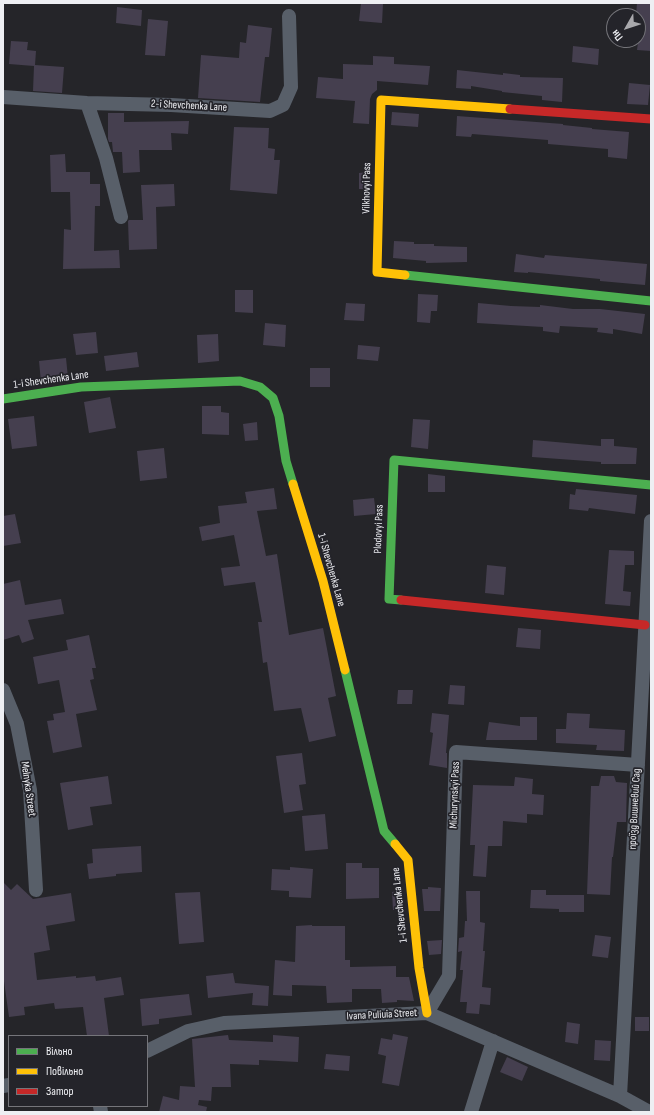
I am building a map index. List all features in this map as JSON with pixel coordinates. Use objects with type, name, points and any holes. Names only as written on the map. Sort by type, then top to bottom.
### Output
[{"type":"street","name":"2-i Shevchenka Lane","points":[[3,97],[87,103],[171,104],[270,111],[283,105],[291,88],[289,16]]},
{"type":"street","name":"Vilkhovyi Pass","points":[[651,119],[381,100],[377,272],[651,301]]},
{"type":"street","points":[[87,103],[106,158],[121,217]]},
{"type":"street","name":"1-i Shevchenka Lane","points":[[3,399],[81,387],[240,381],[260,387],[273,398],[278,416],[286,461],[324,581],[384,831],[408,860],[419,968],[427,1013]]},
{"type":"street","name":"Plodovyi Pass","points":[[645,625],[388,599],[394,460],[651,486]]},
{"type":"street","name":"проїзд Вишневий Сад","points":[[620,1096],[638,765],[646,719],[645,625],[651,521]]},
{"type":"street","name":"Melnyka Street","points":[[3,690],[17,724],[30,790],[36,890]]},
{"type":"street","name":"Michurynskyi Pass","points":[[427,1013],[448,976],[456,752],[638,765]]},
{"type":"street","name":"Ivana Puliuia Street","points":[[148,1051],[188,1031],[224,1023],[427,1013],[620,1096],[635,1109],[649,1112]]},
{"type":"street","points":[[471,1112],[493,1041]]},
{"type":"building","points":[[361,3],[383,4],[382,23],[359,21]]},
{"type":"building","points":[[637,3],[651,3],[651,51],[637,50],[637,48],[646,48],[646,8],[637,8]]},
{"type":"building","points":[[117,7],[142,10],[141,26],[116,23]]},
{"type":"building","points":[[148,19],[168,21],[165,56],[145,55]]},
{"type":"building","points":[[248,25],[272,28],[269,57],[265,57],[260,102],[198,98],[201,55],[239,58],[240,42],[246,43]]},
{"type":"building","points":[[11,41],[28,42],[27,50],[36,51],[35,65],[64,67],[62,93],[33,91],[34,66],[9,64]]},
{"type":"building","points":[[573,46],[599,49],[598,65],[572,62]]},
{"type":"building","points":[[373,56],[394,57],[394,64],[430,66],[428,85],[377,81],[377,90],[372,94],[370,99],[369,124],[353,123],[355,101],[316,98],[318,77],[343,79],[343,64],[373,65]]},
{"type":"building","points":[[457,70],[503,75],[503,73],[520,75],[520,77],[563,78],[562,102],[542,100],[542,96],[502,92],[471,86],[471,89],[456,88]]},
{"type":"building","points":[[629,83],[650,85],[648,105],[627,104]]},
{"type":"building","points":[[392,112],[419,114],[418,127],[391,125]]},
{"type":"building","points":[[108,113],[124,113],[124,122],[189,121],[188,134],[171,133],[172,150],[139,150],[140,172],[123,173],[122,152],[113,152],[112,142],[109,142],[108,139]]},
{"type":"building","points":[[457,116],[563,124],[592,129],[629,132],[627,159],[608,157],[608,149],[548,144],[548,140],[472,134],[471,137],[456,136]]},
{"type":"building","points":[[234,127],[269,128],[268,148],[275,149],[274,160],[280,160],[277,194],[230,190]]},
{"type":"building","points":[[65,154],[66,172],[90,172],[90,184],[100,184],[100,206],[95,206],[94,251],[119,250],[120,268],[63,269],[64,229],[71,230],[70,192],[51,192],[50,155]]},
{"type":"building","points":[[368,172],[368,189],[359,189],[359,173]]},
{"type":"building","points":[[174,184],[175,206],[156,207],[157,249],[129,250],[128,221],[143,220],[141,185]]},
{"type":"building","points":[[394,241],[414,242],[414,244],[434,244],[434,246],[467,247],[467,262],[426,263],[426,261],[393,258]]},
{"type":"building","points":[[516,254],[544,258],[545,255],[647,264],[645,285],[600,281],[600,279],[514,272]]},
{"type":"building","points":[[235,290],[253,290],[253,313],[235,312]]},
{"type":"building","points":[[418,294],[438,295],[437,311],[431,311],[430,323],[417,322]]},
{"type":"building","points":[[346,303],[365,304],[364,321],[344,320]]},
{"type":"building","points":[[478,303],[540,307],[540,305],[645,314],[642,334],[613,329],[613,334],[597,332],[598,328],[560,326],[559,333],[543,331],[543,327],[477,323]]},
{"type":"building","points":[[265,323],[286,325],[285,347],[263,345]]},
{"type":"building","points":[[96,332],[98,353],[76,355],[73,334]]},
{"type":"building","points":[[218,334],[219,361],[198,363],[197,335]]},
{"type":"building","points":[[358,345],[380,347],[378,361],[357,359]]},
{"type":"building","points":[[137,352],[139,367],[106,371],[104,356]]},
{"type":"building","points":[[66,358],[68,378],[41,382],[39,361]]},
{"type":"building","points":[[310,368],[330,368],[330,387],[310,387]]},
{"type":"building","points":[[110,397],[116,428],[89,433],[84,402]]},
{"type":"building","points":[[202,406],[221,406],[221,412],[229,413],[229,435],[202,434]]},
{"type":"building","points":[[34,416],[37,446],[12,449],[8,419]]},
{"type":"building","points":[[413,419],[430,420],[428,449],[411,447]]},
{"type":"building","points":[[257,422],[258,440],[245,441],[243,424]]},
{"type":"building","points":[[601,439],[614,439],[614,446],[637,448],[636,464],[601,464],[601,462],[532,457],[533,440],[601,446]]},
{"type":"building","points":[[164,448],[167,478],[140,481],[137,451]]},
{"type":"building","points":[[428,474],[445,476],[445,492],[428,492]]},
{"type":"building","points":[[274,488],[277,509],[257,511],[266,556],[277,554],[289,635],[323,628],[336,696],[328,698],[336,736],[309,742],[301,708],[274,711],[267,662],[263,663],[258,622],[262,622],[255,582],[224,586],[221,568],[240,566],[234,535],[202,541],[199,527],[220,523],[218,506],[247,503],[245,492]]},
{"type":"building","points":[[576,489],[637,495],[635,514],[589,508],[588,511],[569,509],[570,494],[575,495]]},
{"type":"building","points":[[374,498],[376,514],[354,516],[353,500]]},
{"type":"building","points":[[15,514],[21,543],[3,546],[3,516]]},
{"type":"building","points":[[609,550],[634,551],[634,565],[625,565],[623,591],[631,592],[630,606],[605,604]]},
{"type":"building","points":[[487,565],[506,567],[504,595],[485,593]]},
{"type":"building","points":[[20,580],[25,605],[61,599],[64,614],[28,620],[34,639],[22,643],[19,635],[3,640],[3,584]]},
{"type":"building","points":[[518,628],[541,630],[540,649],[516,647]]},
{"type":"building","points":[[89,635],[96,668],[92,668],[94,679],[90,680],[97,710],[76,714],[82,747],[53,753],[47,721],[54,720],[53,714],[65,712],[59,680],[38,684],[33,657],[68,650],[66,640]]},
{"type":"building","points":[[450,685],[465,686],[464,705],[448,704]]},
{"type":"building","points":[[398,690],[413,690],[412,704],[397,704]]},
{"type":"building","points":[[432,713],[449,715],[446,753],[447,768],[429,765],[433,733],[430,732]]},
{"type":"building","points":[[567,713],[590,714],[589,728],[625,730],[624,751],[596,750],[597,745],[556,743],[556,729],[566,729]]},
{"type":"building","points":[[520,717],[537,717],[537,740],[486,740],[489,722],[520,726]]},
{"type":"building","points":[[302,753],[306,784],[299,785],[303,810],[284,813],[276,756]]},
{"type":"building","points":[[108,776],[112,804],[90,807],[93,825],[68,830],[60,783]]},
{"type":"building","points":[[601,776],[614,776],[616,782],[627,783],[626,822],[617,822],[612,857],[610,895],[587,894],[591,786],[599,786]]},
{"type":"building","points":[[515,777],[533,779],[532,794],[544,795],[543,815],[527,814],[527,823],[503,821],[502,846],[488,846],[486,877],[473,876],[475,845],[470,845],[473,785],[514,786]]},
{"type":"building","points":[[325,814],[328,849],[305,851],[302,816]]},
{"type":"building","points":[[141,846],[142,872],[116,874],[116,876],[89,879],[87,864],[93,863],[92,849]]},
{"type":"building","points":[[346,863],[362,863],[362,868],[379,868],[379,898],[346,899]]},
{"type":"building","points":[[290,867],[313,869],[311,898],[289,897],[289,891],[271,890],[272,869],[290,870]]},
{"type":"building","points":[[3,882],[11,890],[17,884],[33,899],[71,893],[75,921],[46,926],[50,950],[34,953],[37,980],[76,976],[76,978],[95,976],[96,981],[121,977],[124,995],[104,998],[109,1035],[87,1035],[83,1007],[55,1009],[54,1003],[24,1007],[25,1015],[9,1017],[3,974]]},
{"type":"building","points":[[428,887],[441,888],[440,911],[424,911],[422,889],[428,889]]},
{"type":"building","points":[[531,890],[546,890],[546,895],[584,895],[584,912],[559,912],[559,909],[530,908]]},
{"type":"building","points":[[400,891],[402,910],[393,910],[392,892]]},
{"type":"building","points":[[466,891],[480,891],[480,922],[485,923],[483,951],[485,951],[482,987],[491,988],[490,1005],[480,1004],[479,1014],[466,1013],[467,1002],[460,1002],[463,970],[460,970],[462,951],[458,952],[459,938],[464,937],[465,921],[467,921]]},
{"type":"building","points":[[200,892],[204,942],[179,944],[175,893]]},
{"type":"building","points":[[296,926],[345,926],[345,960],[350,960],[350,967],[396,966],[396,977],[409,977],[414,1001],[397,1000],[397,1002],[382,1003],[381,989],[352,989],[352,1002],[327,1003],[326,986],[292,985],[292,996],[273,995],[275,960],[295,962]]},
{"type":"building","points":[[595,935],[611,937],[608,958],[592,956]]},
{"type":"building","points":[[442,940],[441,954],[429,955],[427,941]]},
{"type":"building","points":[[233,973],[235,983],[269,986],[268,1006],[252,1005],[253,993],[208,998],[206,976]]},
{"type":"building","points":[[189,994],[192,1015],[159,1019],[159,1024],[142,1026],[140,999]]},
{"type":"building","points":[[635,1017],[649,1017],[649,1031],[635,1031]]},
{"type":"building","points":[[567,1022],[580,1024],[578,1044],[565,1042]]},
{"type":"building","points":[[393,1034],[408,1037],[399,1086],[382,1083],[386,1056],[378,1054],[381,1038],[392,1040]]},
{"type":"building","points":[[228,1035],[229,1040],[273,1042],[273,1035],[299,1037],[298,1062],[259,1060],[259,1065],[230,1064],[231,1087],[212,1087],[211,1101],[199,1100],[198,1105],[207,1107],[206,1112],[159,1112],[163,1096],[179,1100],[180,1086],[195,1087],[192,1039]]},
{"type":"building","points":[[595,1040],[611,1041],[610,1061],[594,1060]]},
{"type":"building","points":[[326,1054],[350,1056],[349,1071],[324,1069]]},
{"type":"building","points":[[507,1057],[528,1067],[522,1081],[500,1072]]},
{"type":"traffic: fast","points":[[405,275],[651,301]]},
{"type":"traffic: fast","points":[[3,399],[81,387],[240,381],[260,387],[273,398],[279,416],[286,461],[293,484]]},
{"type":"traffic: fast","points":[[401,600],[389,599],[394,460],[651,485]]},
{"type":"traffic: fast","points":[[345,670],[384,831],[395,844]]},
{"type":"traffic: slow","points":[[405,275],[377,272],[381,100],[510,109]]},
{"type":"traffic: slow","points":[[293,484],[323,581],[345,670]]},
{"type":"traffic: slow","points":[[395,844],[408,860],[419,968],[427,1013]]},
{"type":"traffic: jam","points":[[510,109],[651,119]]},
{"type":"traffic: jam","points":[[401,600],[645,625]]}]
